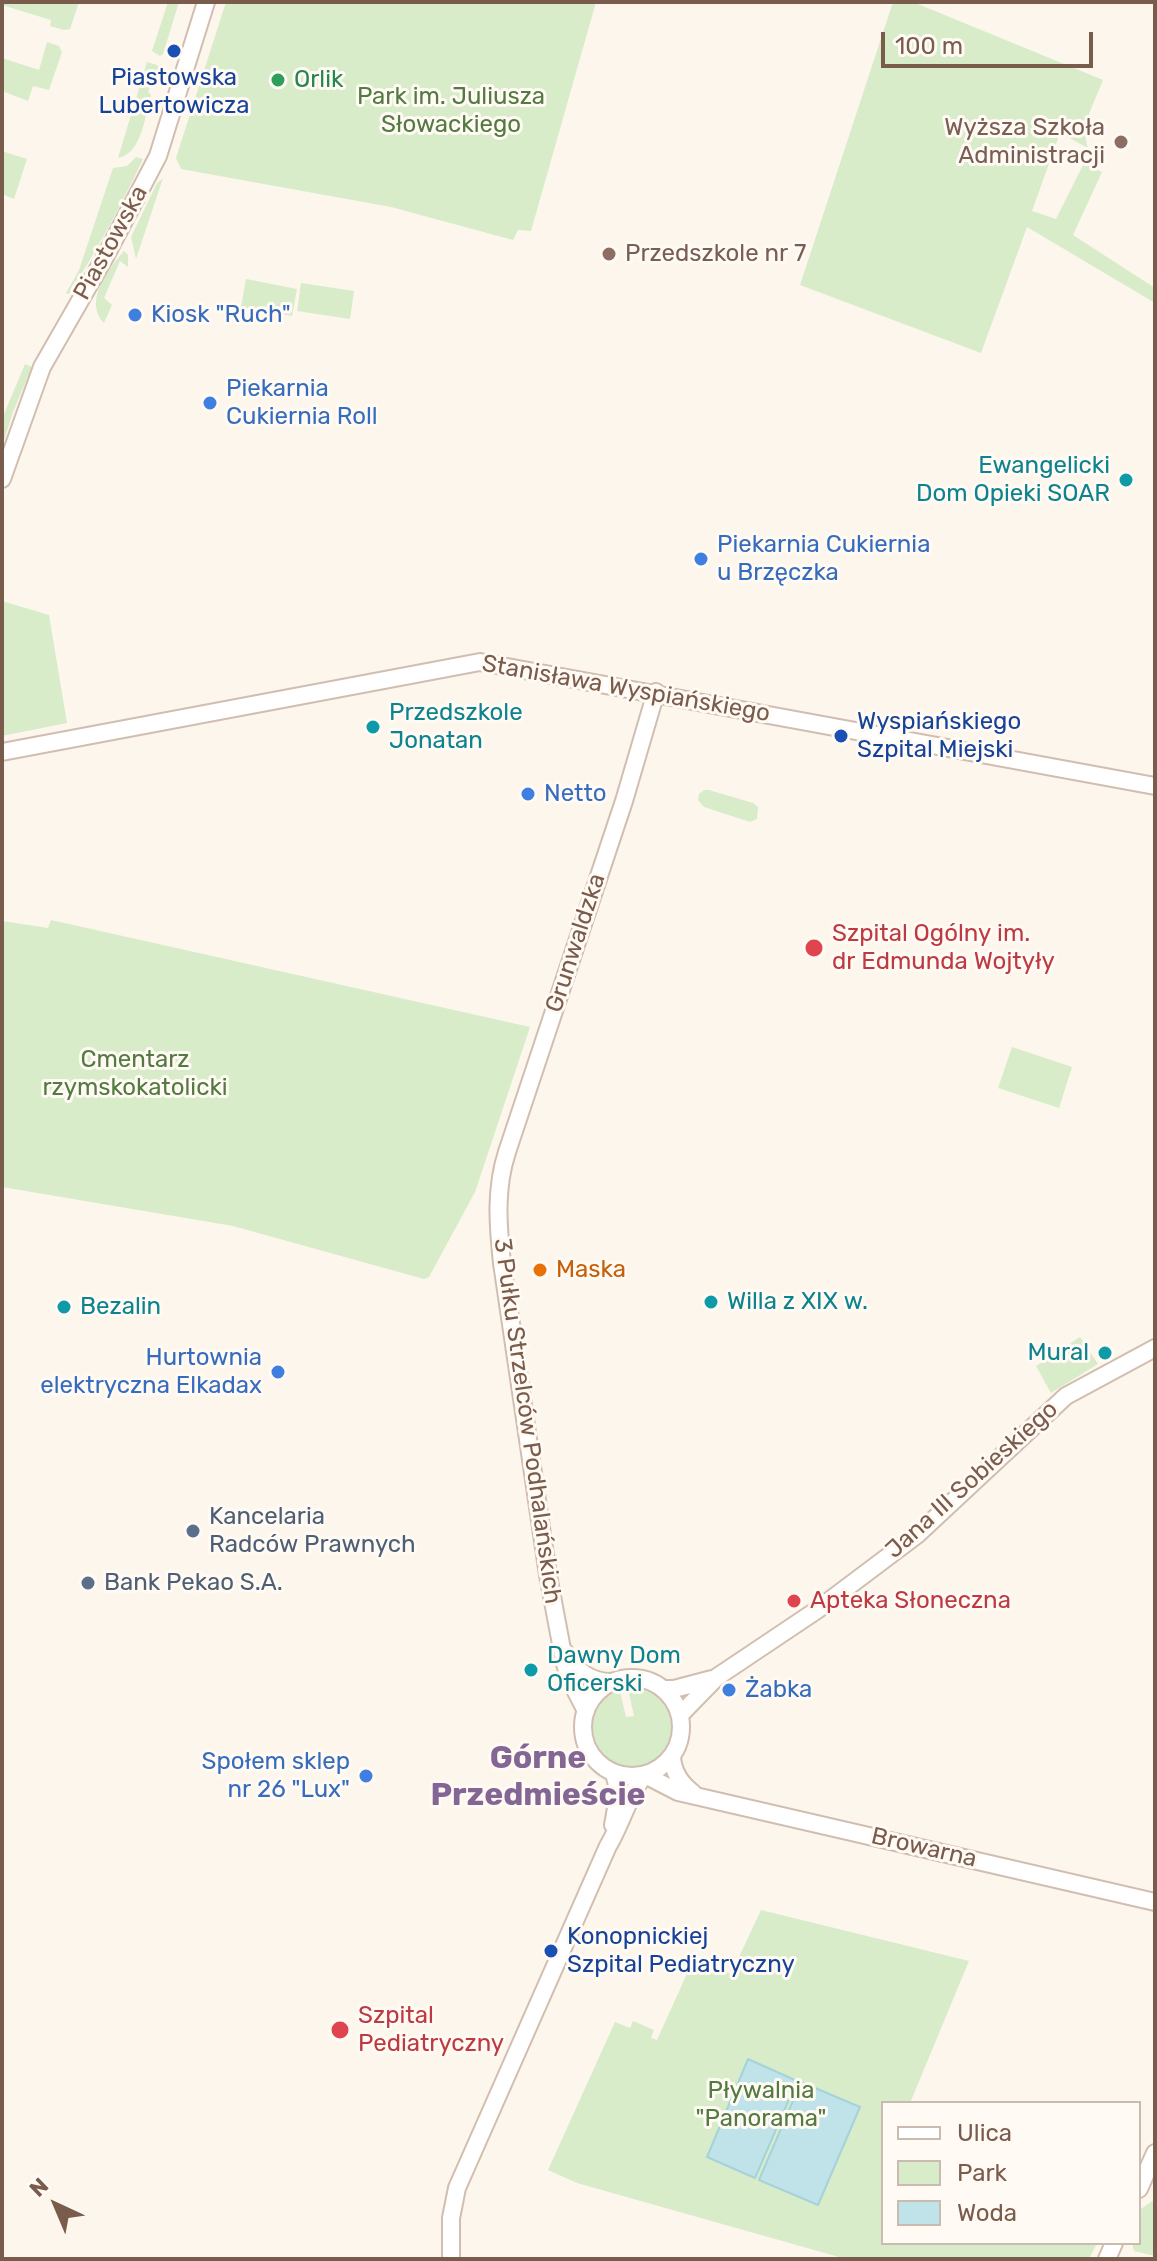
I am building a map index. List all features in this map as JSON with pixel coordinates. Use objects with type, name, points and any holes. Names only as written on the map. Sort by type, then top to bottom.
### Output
[{"type":"street","name":"Piastowska","points":[[2,479],[42,367],[112,245],[158,156],[206,2]]},
{"type":"street","name":"Stanisława Wyspiańskiego","points":[[2,752],[474,662],[656,692],[1155,786]]},
{"type":"street","name":"Grunwaldzka","points":[[498,1194],[504,1162],[624,801],[656,692]]},
{"type":"street","name":"3 Pułku Strzelców Podhalańskich","points":[[498,1194],[502,1263],[548,1575],[566,1671],[586,1711]]},
{"type":"street","name":"Jana III Sobieskiego","points":[[680,1715],[717,1677],[817,1610],[918,1534],[1066,1396],[1155,1348]]},
{"type":"street","name":"3 Pułku Strzelców Podhalańskich","points":[[563,1647],[570,1661],[588,1677],[598,1682],[611,1682]]},
{"type":"street","name":"Jana III Sobieskiego","points":[[664,1689],[717,1677]]},
{"type":"street","points":[[672,1757],[645,1775],[623,1776],[613,1772],[588,1749],[583,1727],[586,1711],[595,1695],[611,1682],[639,1678],[664,1689],[675,1701],[682,1732],[672,1757],[672,1766],[682,1783],[693,1793]]},
{"type":"street","points":[[608,1846],[617,1796],[613,1772]]},
{"type":"street","points":[[451,2259],[451,2218],[457,2188],[608,1846],[625,1815],[637,1783],[645,1775]]},
{"type":"street","name":"Browarna","points":[[645,1775],[678,1792],[1155,1902]]},
{"type":"street","points":[[1141,2184],[1155,2153]]},
{"type":"green space","points":[[2,2],[79,2],[70,29],[64,30],[50,26],[51,20],[2,5]]},
{"type":"green space","points":[[168,2],[179,2],[160,56],[152,51]]},
{"type":"green space","name":"Park im. Juliusza Słowackiego","points":[[226,2],[596,2],[531,231],[518,230],[513,240],[391,207],[181,169],[176,158]]},
{"type":"green space","points":[[893,2],[913,2],[1103,80],[1087,122],[1088,148],[1060,133],[1032,211],[1056,219],[1084,163],[1102,172],[1073,235],[1155,288],[1155,303],[1027,227],[981,353],[800,285]]},
{"type":"green space","points":[[47,42],[59,46],[62,52],[49,90],[33,86],[28,101],[2,91],[2,58],[39,70]]},
{"type":"green space","points":[[147,62],[157,65],[161,71],[153,78],[148,92],[151,95],[137,142],[126,155],[118,158]]},
{"type":"green space","points":[[2,151],[27,159],[14,199],[2,194]]},
{"type":"green space","points":[[136,157],[143,159],[126,194],[69,294],[66,293],[79,270],[113,168],[127,166]]},
{"type":"green space","points":[[163,178],[136,259],[131,237],[157,183]]},
{"type":"green space","points":[[124,251],[128,255],[128,267],[120,261],[104,298],[112,305],[104,323],[98,315],[97,296],[105,276]]},
{"type":"green space","points":[[246,279],[297,289],[292,316],[241,307]]},
{"type":"green space","points":[[301,283],[354,291],[350,319],[297,311]]},
{"type":"green space","points":[[25,364],[32,367],[2,447],[2,419]]},
{"type":"green space","points":[[2,601],[49,615],[67,723],[2,736]]},
{"type":"green space","points":[[704,790],[753,803],[758,807],[757,819],[750,822],[704,807],[698,800]]},
{"type":"green space","name":"Cmentarz rzymskokatolicki","points":[[51,920],[530,1027],[475,1192],[429,1277],[424,1279],[233,1226],[2,1187],[2,921],[48,928]]},
{"type":"green space","points":[[1012,1047],[1072,1067],[1059,1108],[998,1088]]},
{"type":"green space","points":[[1080,1337],[1098,1364],[1051,1393],[1036,1366]]},
{"type":"green space","points":[[632,1686],[648,1691],[661,1700],[673,1725],[672,1738],[667,1750],[657,1760],[641,1767],[625,1768],[612,1763],[601,1753],[593,1726],[595,1712],[602,1700],[615,1690],[620,1691],[626,1717],[634,1716],[628,1689]]},
{"type":"green space","name":"Pływalnia \"Panorama\"","points":[[761,1910],[969,1961],[911,2101],[881,2101],[881,2245],[1096,2245],[1089,2259],[846,2259],[577,2183],[548,2170],[615,2022],[630,2028],[633,2021],[654,2030],[651,2038],[657,2040],[694,1958],[731,1974]]},
{"type":"green space","points":[[1155,2199],[1155,2256],[1134,2251],[1132,2245],[1141,2245],[1141,2209]]},
{"type":"water","points":[[748,2059],[797,2081],[755,2178],[707,2157]]},
{"type":"water","points":[[801,2082],[860,2107],[818,2205],[759,2180]]},
{"type":"place","name":"Piastowska Lubertowicza","points":[[174,51]]},
{"type":"place","name":"Orlik","points":[[278,80]]},
{"type":"place","name":"Wyższa Szkoła Administracji","points":[[1121,142]]},
{"type":"place","name":"Przedszkole nr 7","points":[[609,254]]},
{"type":"place","name":"Kiosk \"Ruch\"","points":[[135,315]]},
{"type":"place","name":"Piekarnia Cukiernia Roll","points":[[210,403]]},
{"type":"place","name":"Ewangelicki Dom Opieki SOAR","points":[[1126,480]]},
{"type":"place","name":"Piekarnia Cukiernia u Brzęczka","points":[[701,559]]},
{"type":"place","name":"Przedszkole Jonatan","points":[[373,727]]},
{"type":"place","name":"Wyspiańskiego Szpital Miejski","points":[[841,736]]},
{"type":"place","name":"Netto","points":[[528,794]]},
{"type":"place","name":"Szpital Ogólny im. dr Edmunda Wojtyły","points":[[814,948]]},
{"type":"place","name":"Maska","points":[[540,1270]]},
{"type":"place","name":"Willa z XIX w.","points":[[711,1302]]},
{"type":"place","name":"Bezalin","points":[[64,1307]]},
{"type":"place","name":"Mural","points":[[1105,1353]]},
{"type":"place","name":"Hurtownia elektryczna Elkadax","points":[[278,1372]]},
{"type":"place","name":"Kancelaria Radców Prawnych","points":[[193,1531]]},
{"type":"place","name":"Bank Pekao S.A.","points":[[88,1583]]},
{"type":"place","name":"Apteka Słoneczna","points":[[794,1601]]},
{"type":"place","name":"Dawny Dom Oficerski","points":[[531,1670]]},
{"type":"place","name":"Żabka","points":[[729,1690]]},
{"type":"place","name":"Społem sklep nr 26 \"Lux\"","points":[[366,1776]]},
{"type":"place","name":"Konopnickiej Szpital Pediatryczny","points":[[551,1951]]},
{"type":"place","name":"Szpital Pediatryczny","points":[[340,2030]]},
{"type":"district","name":"Górne Przedmieście","points":[[538,1778]]}]
